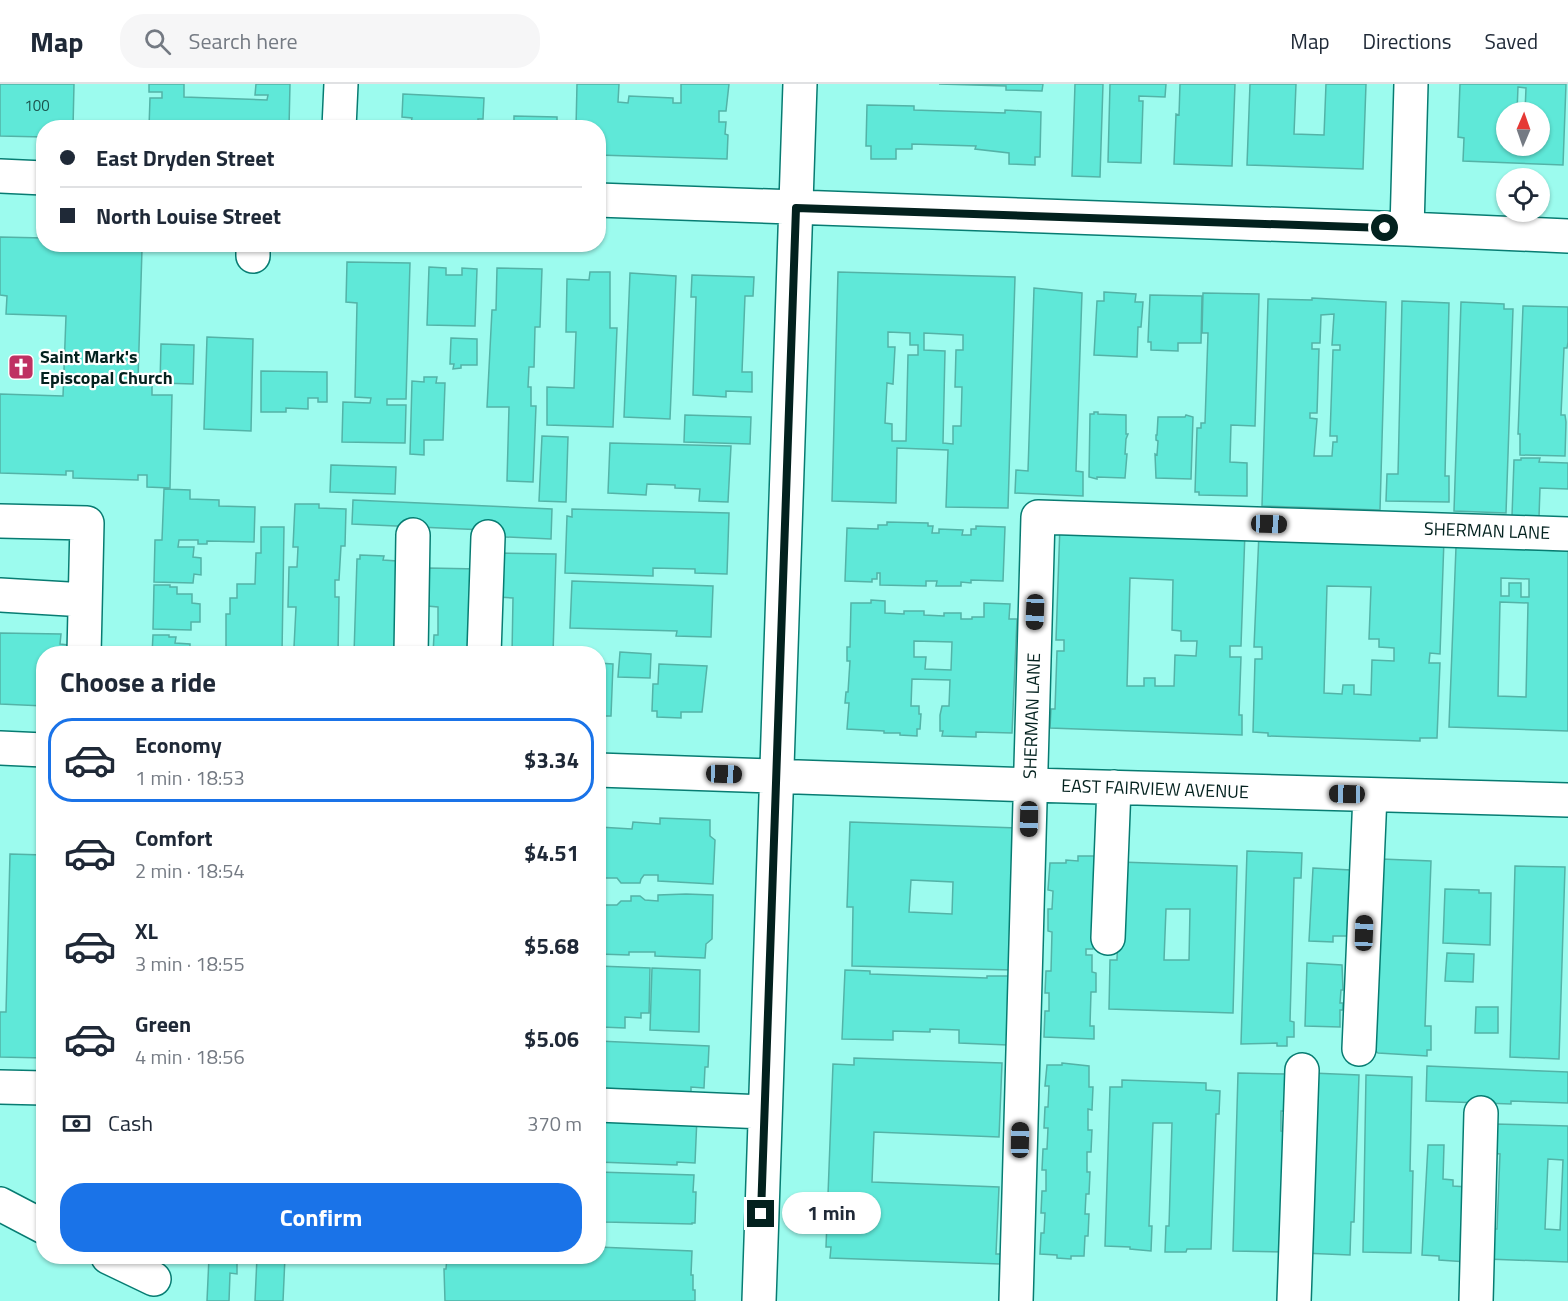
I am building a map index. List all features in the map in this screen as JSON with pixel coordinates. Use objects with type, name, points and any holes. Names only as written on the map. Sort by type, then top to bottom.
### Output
[{"type":"street","points":[[339,120],[341,84]]},
{"type":"street","points":[[759,1301],[800,84]]},
{"type":"street","points":[[1407,229],[1411,84]]},
{"type":"street","points":[[0,176],[36,178]]},
{"type":"street","points":[[606,200],[1568,236]]},
{"type":"street","name":"SHERMAN LANE","points":[[1016,1301],[1038,516],[1568,534]]},
{"type":"street","points":[[0,521],[87,523],[84,646]]},
{"type":"street","points":[[411,646],[413,535]]},
{"type":"street","points":[[484,646],[488,537]]},
{"type":"street","points":[[0,595],[86,600]]},
{"type":"street","points":[[0,748],[36,750]]},
{"type":"street","name":"EAST FAIRVIEW AVENUE","points":[[606,770],[1568,801]]},
{"type":"street","points":[[1108,938],[1114,788]]},
{"type":"street","points":[[1359,1049],[1370,795]]},
{"type":"street","points":[[1294,1301],[1302,1070]]},
{"type":"street","points":[[0,1087],[36,1088]]},
{"type":"street","points":[[606,1105],[765,1112]]},
{"type":"street","points":[[1476,1301],[1481,1113]]},
{"type":"street","points":[[0,1204],[36,1223]]},
{"type":"street","points":[[123,1264],[154,1279]]},
{"type":"building","points":[[0,84],[74,84],[73,120],[36,120],[36,137],[0,136]]},
{"type":"building","points":[[149,84],[184,84],[184,97],[267,100],[268,95],[255,95],[256,84],[290,84],[289,120],[149,120],[150,98],[162,98],[162,92],[149,92]]},
{"type":"building","points":[[577,84],[619,84],[618,102],[628,103],[629,96],[673,98],[673,103],[681,103],[681,84],[729,84],[726,111],[719,111],[719,122],[726,122],[727,159],[606,155],[606,120],[576,120]]},
{"type":"building","points":[[939,84],[1043,84],[1042,91],[1006,90],[1006,86]]},
{"type":"building","points":[[1075,84],[1103,84],[1100,177],[1072,176]]},
{"type":"building","points":[[1110,84],[1166,84],[1165,97],[1139,96],[1139,101],[1143,101],[1141,163],[1108,162]]},
{"type":"building","points":[[1180,84],[1235,84],[1232,166],[1174,164]]},
{"type":"building","points":[[1250,84],[1296,84],[1294,134],[1324,135],[1326,84],[1366,84],[1363,169],[1247,165]]},
{"type":"building","points":[[1460,84],[1566,84],[1563,165],[1463,161],[1464,138],[1458,137]]},
{"type":"building","points":[[403,94],[484,98],[483,119],[412,120],[412,118],[402,117]]},
{"type":"building","points":[[867,105],[914,106],[914,110],[1041,112],[1040,157],[1035,157],[1035,165],[1009,164],[1009,153],[975,149],[976,146],[912,144],[912,149],[896,149],[896,159],[871,159],[871,146],[866,146]]},
{"type":"building","points":[[514,116],[557,117],[557,120],[514,120]]},
{"type":"building","points":[[0,237],[36,238],[36,252],[142,252],[138,380],[152,380],[152,395],[172,395],[170,488],[147,487],[147,475],[138,475],[138,480],[73,478],[73,471],[66,471],[66,475],[0,473],[0,394],[63,396],[66,316],[6,314],[7,296],[0,295]]},
{"type":"building","points":[[347,262],[410,263],[406,399],[387,399],[387,405],[406,405],[405,443],[342,442],[343,402],[370,403],[371,398],[355,397],[357,303],[346,302]]},
{"type":"building","points":[[429,267],[446,268],[446,275],[462,275],[462,268],[477,269],[475,326],[427,325]]},
{"type":"building","points":[[497,268],[542,269],[540,327],[535,327],[534,367],[529,367],[528,387],[531,387],[531,406],[536,406],[533,482],[507,481],[509,407],[487,407],[492,310],[496,310]]},
{"type":"building","points":[[590,272],[610,272],[610,328],[617,328],[613,427],[547,425],[547,387],[574,388],[576,332],[566,332],[567,279],[589,280]]},
{"type":"building","points":[[838,272],[1015,277],[1008,508],[946,507],[948,450],[897,448],[896,503],[832,501]],"holes":[[[888,332],[910,333],[910,345],[918,345],[918,355],[908,355],[906,441],[892,441],[892,424],[885,423],[887,383],[893,384],[895,347],[888,347]],[[924,333],[963,335],[963,350],[956,350],[955,387],[962,387],[961,426],[953,426],[953,444],[943,443],[945,351],[924,350]]]},
{"type":"building","points":[[630,273],[676,276],[670,419],[624,417]]},
{"type":"building","points":[[692,275],[754,277],[753,296],[745,296],[742,372],[752,372],[752,392],[726,391],[726,397],[693,395],[696,297],[691,297]]},
{"type":"building","points":[[1034,288],[1082,293],[1076,471],[1083,472],[1083,496],[1015,493],[1016,470],[1028,471]]},
{"type":"building","points":[[1104,292],[1136,294],[1135,302],[1143,302],[1141,327],[1138,327],[1137,357],[1094,355],[1097,301],[1104,301]]},
{"type":"building","points":[[1203,293],[1259,294],[1255,426],[1231,425],[1230,462],[1247,463],[1247,496],[1199,495],[1199,492],[1195,492],[1197,428],[1201,428],[1201,423],[1205,423],[1208,333],[1202,333]]},
{"type":"building","points":[[1150,295],[1202,296],[1201,343],[1178,343],[1178,351],[1151,350],[1151,342],[1148,342]]},
{"type":"building","points":[[1312,298],[1386,302],[1380,510],[1262,506],[1268,299],[1312,300]],"holes":[[[1334,314],[1332,345],[1340,345],[1340,350],[1333,350],[1330,436],[1337,436],[1337,442],[1333,442],[1332,456],[1314,456],[1317,419],[1310,418],[1310,413],[1317,413],[1319,349],[1312,349],[1312,343],[1320,343],[1321,315]]]},
{"type":"building","points":[[1402,301],[1449,303],[1445,476],[1449,476],[1449,502],[1386,501],[1387,474],[1398,474]]},
{"type":"building","points":[[1461,302],[1504,304],[1504,309],[1513,309],[1506,513],[1454,511]]},
{"type":"building","points":[[1523,306],[1568,307],[1568,342],[1567,348],[1564,348],[1561,415],[1565,415],[1566,422],[1565,456],[1520,455],[1520,434],[1518,434]]},
{"type":"building","points":[[207,337],[253,339],[251,431],[204,429]]},
{"type":"building","points":[[451,338],[477,339],[477,365],[461,365],[461,368],[453,369],[454,364],[450,364]]},
{"type":"building","points":[[161,344],[194,345],[193,384],[160,383]]},
{"type":"building","points":[[261,371],[327,372],[327,402],[318,402],[318,398],[308,398],[308,409],[286,408],[286,412],[261,412]]},
{"type":"building","points":[[424,377],[437,377],[436,383],[445,383],[443,440],[424,440],[424,455],[410,454],[412,381],[424,382]]},
{"type":"building","points":[[1094,412],[1126,415],[1126,434],[1128,434],[1125,478],[1089,477],[1090,414]]},
{"type":"building","points":[[685,415],[751,417],[750,444],[684,442]]},
{"type":"building","points":[[1186,415],[1193,417],[1191,479],[1156,478],[1158,417],[1185,417]]},
{"type":"building","points":[[542,436],[568,437],[566,502],[539,501]]},
{"type":"building","points":[[610,443],[731,446],[728,502],[699,501],[700,489],[675,488],[675,485],[647,484],[646,495],[608,493]]},
{"type":"building","points":[[1521,458],[1540,458],[1539,462],[1568,463],[1568,489],[1540,488],[1539,517],[1512,516],[1514,460],[1521,460]]},
{"type":"building","points":[[331,465],[396,467],[395,494],[330,492]]},
{"type":"building","points":[[164,489],[190,490],[190,499],[219,500],[219,506],[255,507],[254,542],[207,541],[207,544],[198,544],[198,540],[179,540],[178,547],[194,547],[193,557],[201,558],[201,575],[194,574],[193,583],[154,582],[155,540],[162,540]]},
{"type":"building","points":[[353,500],[552,509],[551,539],[485,536],[485,530],[352,524]]},
{"type":"building","points":[[295,504],[319,504],[319,508],[346,509],[345,546],[341,546],[339,580],[335,580],[335,597],[339,597],[338,646],[294,646],[296,607],[288,607],[289,567],[297,567],[298,547],[293,547]]},
{"type":"building","points":[[572,509],[729,513],[727,574],[695,573],[695,569],[653,568],[653,576],[565,573],[567,516],[572,517]]},
{"type":"building","points":[[887,522],[928,523],[928,526],[933,526],[932,533],[939,533],[939,529],[963,530],[962,535],[971,535],[971,529],[976,529],[976,526],[1005,527],[1003,581],[971,580],[971,583],[961,582],[961,586],[936,586],[937,581],[926,581],[926,586],[880,585],[880,573],[877,573],[877,579],[872,579],[872,582],[845,581],[847,528],[878,529],[878,525],[887,525]]},
{"type":"building","points":[[1060,525],[1245,531],[1241,646],[1230,646],[1230,657],[1241,657],[1239,715],[1242,715],[1242,735],[1050,728],[1051,709],[1055,709],[1057,651],[1064,651],[1064,640],[1056,640]],"holes":[[[1130,578],[1173,580],[1172,630],[1181,631],[1181,641],[1197,641],[1196,656],[1175,655],[1174,686],[1155,686],[1155,678],[1144,678],[1144,686],[1127,686]]]},
{"type":"building","points":[[261,527],[284,527],[282,646],[226,646],[226,614],[230,614],[230,598],[237,598],[237,584],[255,584],[256,553],[261,553]]},
{"type":"building","points":[[1259,533],[1444,539],[1440,654],[1430,653],[1429,663],[1440,663],[1437,738],[1420,738],[1420,741],[1268,736],[1268,733],[1253,732],[1255,659],[1262,659],[1262,647],[1254,647]],"holes":[[[1327,586],[1371,587],[1369,639],[1379,639],[1379,647],[1394,648],[1394,661],[1372,660],[1371,695],[1354,694],[1354,685],[1343,685],[1342,694],[1324,693]]]},
{"type":"building","points":[[1456,547],[1568,551],[1568,731],[1449,727]],"holes":[[[1501,578],[1529,579],[1529,597],[1521,597],[1521,583],[1509,583],[1509,596],[1501,596]],[[1500,602],[1528,603],[1526,697],[1498,696]]]},
{"type":"building","points":[[494,553],[556,554],[553,646],[512,646],[513,598],[498,597]]},
{"type":"building","points":[[360,555],[384,556],[383,560],[397,561],[406,646],[354,646],[357,559],[360,559]]},
{"type":"building","points":[[428,568],[479,569],[477,646],[433,646],[434,635],[438,635],[438,607],[427,606]]},
{"type":"building","points":[[572,581],[713,586],[711,637],[676,636],[677,631],[570,628]]},
{"type":"building","points":[[154,585],[170,585],[170,587],[177,587],[177,594],[192,594],[192,603],[200,604],[200,622],[191,622],[191,630],[153,629]]},
{"type":"building","points":[[871,600],[885,601],[885,613],[904,614],[904,611],[924,611],[924,615],[944,616],[944,613],[961,613],[961,619],[984,617],[984,603],[1010,604],[1009,619],[1017,619],[1012,733],[976,732],[976,737],[942,736],[940,715],[942,706],[949,706],[950,680],[912,679],[911,706],[919,706],[919,714],[921,714],[917,736],[847,729],[849,703],[845,703],[850,661],[847,661],[847,647],[850,647],[851,603],[871,603]],"holes":[[[914,641],[952,642],[951,670],[925,669],[926,657],[914,657]]]},
{"type":"building","points":[[0,633],[61,634],[60,644],[68,646],[36,646],[36,706],[0,704]]},
{"type":"building","points":[[153,635],[169,635],[169,637],[176,637],[175,643],[190,644],[190,646],[152,646]]},
{"type":"building","points":[[620,652],[651,654],[650,678],[618,677]]},
{"type":"building","points":[[606,664],[613,664],[611,716],[606,716]]},
{"type":"building","points":[[659,664],[707,666],[702,712],[681,712],[681,718],[657,717],[657,711],[652,711],[653,684],[658,684]]},
{"type":"building","points":[[660,818],[710,820],[710,836],[715,840],[713,884],[658,881],[658,875],[644,875],[640,883],[621,883],[617,878],[606,878],[606,827],[632,829],[633,822],[660,824]]},
{"type":"building","points":[[850,822],[1017,828],[1013,970],[852,966],[853,907],[847,907]],"holes":[[[911,880],[953,882],[952,914],[909,912]]]},
{"type":"building","points":[[1247,851],[1302,853],[1301,878],[1294,878],[1290,1021],[1294,1022],[1294,1037],[1287,1037],[1287,1046],[1277,1046],[1277,1043],[1241,1044]]},
{"type":"building","points":[[10,854],[36,855],[36,1058],[0,1057],[0,1012],[6,1012]]},
{"type":"building","points":[[1078,856],[1100,856],[1093,949],[1086,949],[1086,955],[1092,955],[1092,972],[1096,973],[1096,992],[1091,992],[1090,1026],[1094,1026],[1094,1039],[1044,1037],[1045,1011],[1049,1011],[1049,993],[1045,993],[1046,971],[1051,971],[1052,932],[1048,931],[1048,909],[1052,909],[1053,891],[1048,890],[1050,863],[1066,863],[1066,860],[1078,861]]},
{"type":"building","points":[[1381,859],[1431,861],[1425,1026],[1431,1026],[1431,1050],[1427,1050],[1427,1056],[1378,1053],[1372,1048]]},
{"type":"building","points":[[1120,862],[1237,866],[1233,1013],[1109,1009],[1110,960],[1117,960]],"holes":[[[1166,909],[1190,909],[1189,960],[1164,960]]]},
{"type":"building","points":[[1515,866],[1565,867],[1559,1059],[1510,1057]]},
{"type":"building","points":[[1313,868],[1351,870],[1359,936],[1333,936],[1333,942],[1309,941]]},
{"type":"building","points":[[1445,889],[1479,890],[1479,893],[1491,893],[1490,945],[1443,943]]},
{"type":"building","points":[[658,895],[713,895],[712,939],[706,944],[705,958],[655,956],[655,952],[606,954],[606,905],[631,901],[631,896],[658,901]]},
{"type":"building","points":[[1447,953],[1474,954],[1473,982],[1445,981]]},
{"type":"building","points":[[1307,963],[1342,965],[1343,990],[1341,990],[1340,1003],[1343,1003],[1343,1010],[1340,1010],[1340,1027],[1305,1026]]},
{"type":"building","points":[[606,966],[650,968],[649,1013],[641,1013],[641,1018],[625,1017],[625,1028],[606,1027]]},
{"type":"building","points":[[652,968],[700,970],[699,1032],[650,1030]]},
{"type":"building","points":[[845,970],[870,971],[870,974],[987,978],[987,976],[1010,976],[1008,1045],[959,1043],[959,1030],[893,1031],[893,1040],[842,1039]]},
{"type":"building","points":[[1476,1007],[1498,1007],[1498,1033],[1475,1033]]},
{"type":"building","points":[[606,1041],[709,1046],[704,1088],[691,1087],[691,1092],[606,1088]]},
{"type":"building","points":[[854,1058],[1002,1063],[999,1137],[874,1132],[872,1182],[999,1187],[996,1254],[1001,1254],[1000,1264],[830,1258],[831,1247],[826,1247],[833,1064],[854,1065]]},
{"type":"building","points":[[1062,1063],[1089,1066],[1089,1087],[1093,1087],[1092,1110],[1088,1109],[1088,1130],[1092,1130],[1091,1152],[1087,1152],[1087,1172],[1090,1172],[1085,1214],[1089,1214],[1088,1236],[1085,1236],[1084,1256],[1071,1256],[1071,1259],[1040,1254],[1045,1213],[1041,1213],[1042,1191],[1046,1191],[1046,1170],[1042,1170],[1043,1149],[1047,1149],[1048,1128],[1044,1128],[1049,1086],[1045,1086],[1047,1065],[1062,1065]]},
{"type":"building","points":[[1427,1066],[1568,1072],[1568,1103],[1511,1101],[1511,1104],[1426,1101]]},
{"type":"building","points":[[1238,1073],[1286,1074],[1285,1111],[1281,1111],[1281,1131],[1293,1132],[1289,1252],[1233,1251]]},
{"type":"building","points":[[1312,1073],[1359,1075],[1354,1222],[1351,1222],[1350,1255],[1302,1253]]},
{"type":"building","points":[[1366,1075],[1412,1077],[1411,1253],[1363,1252]]},
{"type":"building","points":[[1122,1080],[1206,1083],[1206,1090],[1220,1091],[1219,1114],[1216,1114],[1211,1249],[1165,1252],[1166,1226],[1169,1226],[1172,1123],[1153,1123],[1149,1226],[1152,1226],[1151,1251],[1105,1246],[1110,1087],[1122,1087]]},
{"type":"building","points":[[697,1117],[695,1163],[677,1162],[677,1165],[606,1162],[606,1118]]},
{"type":"building","points":[[1494,1124],[1568,1126],[1568,1262],[1487,1259],[1488,1229],[1497,1229],[1500,1154],[1493,1153]],"holes":[[[1548,1159],[1563,1160],[1560,1230],[1545,1229]]]},
{"type":"building","points":[[1428,1145],[1444,1145],[1443,1179],[1453,1180],[1453,1186],[1468,1187],[1467,1262],[1439,1260],[1439,1256],[1422,1255]]},
{"type":"building","points":[[606,1172],[694,1175],[695,1223],[606,1222]]},
{"type":"building","points":[[606,1247],[692,1251],[691,1275],[693,1275],[695,1301],[445,1301],[444,1269],[446,1269],[446,1264],[606,1264]]},
{"type":"building","points":[[209,1264],[237,1264],[237,1274],[230,1273],[229,1301],[207,1301]]},
{"type":"building","points":[[257,1264],[285,1264],[283,1301],[255,1301]]},
{"type":"place","name":"Saint Mark's Episcopal Church","points":[[21,367]]},
{"type":"route","points":[[761,1214],[796,208],[1385,228]]}]
